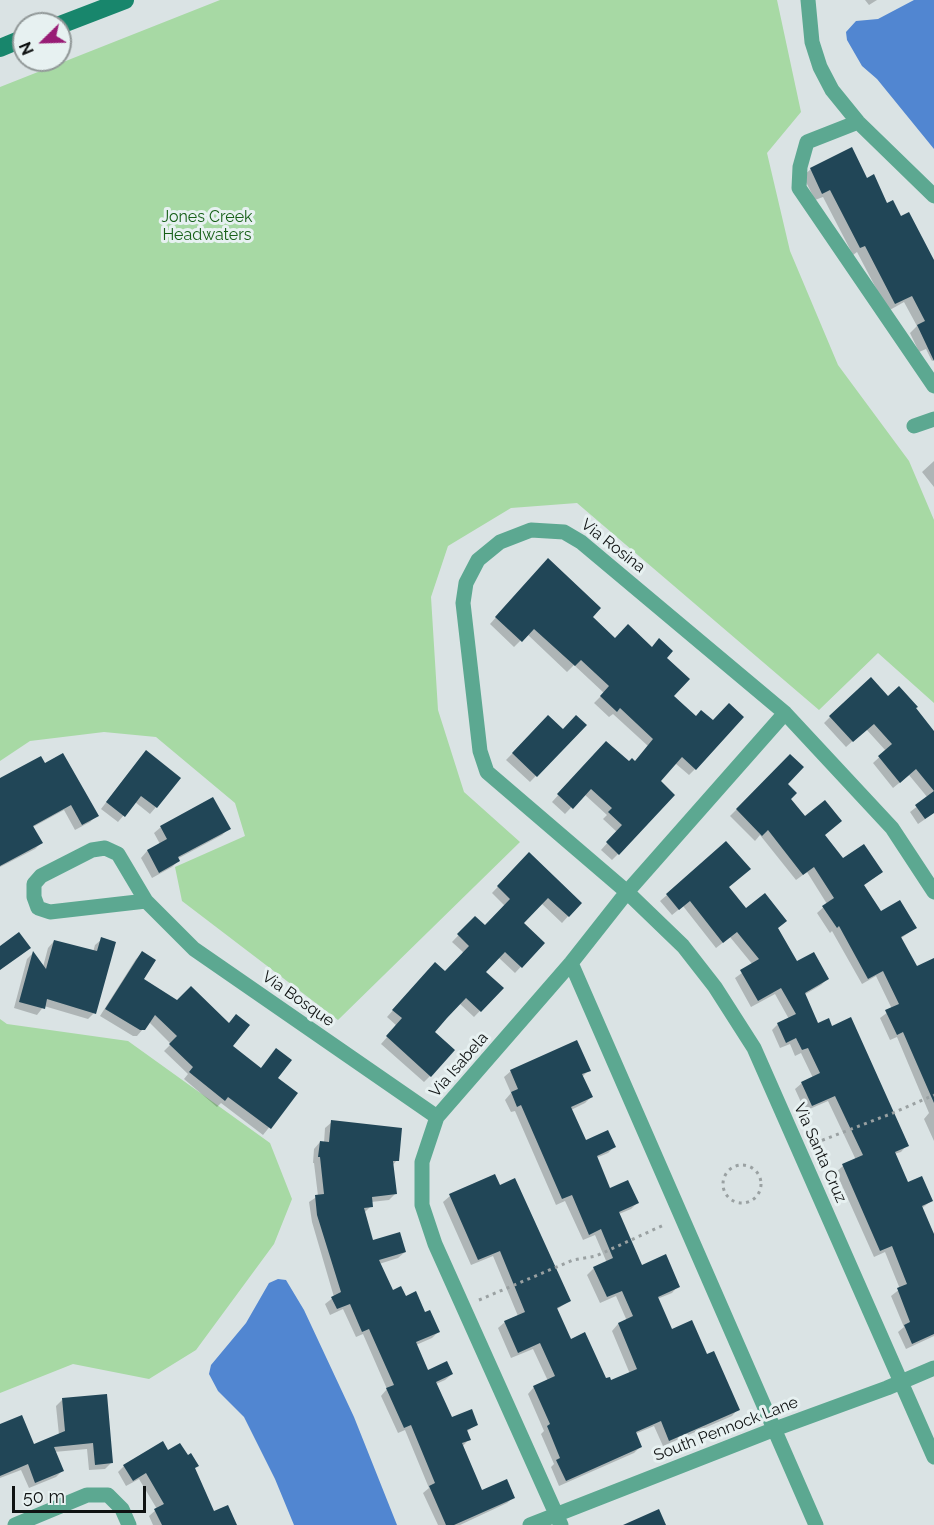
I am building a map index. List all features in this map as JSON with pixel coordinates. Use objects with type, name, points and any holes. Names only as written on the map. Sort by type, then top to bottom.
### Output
[{"type":"main road","points":[[72,20],[125,0]]},
{"type":"street","points":[[808,0],[812,42],[820,67],[832,90],[858,122],[934,196]]},
{"type":"street","points":[[858,122],[807,142],[800,166],[799,188],[934,386]]},
{"type":"street","points":[[914,426],[934,419]]},
{"type":"street","name":"Via Rosina","points":[[627,892],[488,772],[480,752],[463,603],[466,583],[478,560],[500,542],[531,530],[564,532],[581,542],[785,713],[892,828],[934,892]]},
{"type":"street","name":"Via Isabela","points":[[558,1520],[435,1244],[422,1205],[422,1162],[437,1117],[571,963],[627,892],[785,713]]},
{"type":"street","name":"Via Bosque","points":[[146,901],[50,912],[38,908],[34,897],[34,884],[41,876],[92,850],[105,848],[118,854],[146,901],[194,950],[437,1117]]},
{"type":"street","name":"Via Santa Cruz","points":[[627,892],[683,946],[715,987],[754,1048],[934,1457]]},
{"type":"street","points":[[571,963],[816,1525]]},
{"type":"street","name":"South Pennock Lane","points":[[530,1525],[558,1520],[775,1429],[887,1388],[934,1368]]},
{"type":"street","points":[[15,1525],[87,1495],[108,1495],[122,1509],[129,1525]]},
{"type":"path","points":[[813,1144],[934,1095]]},
{"type":"path","points":[[748,1165],[758,1173],[760,1191],[752,1200],[740,1203],[728,1197],[723,1186],[723,1179],[730,1169],[735,1166],[748,1165]]},
{"type":"path","points":[[474,1302],[573,1260],[596,1256],[666,1224]]},
{"type":"green space","name":"Jones Creek Headwaters","points":[[220,0],[777,0],[801,112],[767,153],[790,251],[838,365],[909,461],[934,520],[934,703],[878,653],[819,710],[577,503],[511,508],[448,546],[431,597],[438,710],[464,792],[520,842],[338,1020],[182,901],[175,867],[245,836],[235,803],[156,737],[104,732],[30,741],[0,761],[0,87],[38,72],[72,72],[72,59]]},
{"type":"green space","points":[[0,1019],[7,1024],[128,1041],[270,1143],[292,1199],[274,1244],[196,1350],[149,1379],[73,1364],[0,1393]]},
{"type":"water","points":[[914,0],[934,0],[934,149],[877,79],[862,66],[847,40],[846,32],[856,21],[878,19]]},
{"type":"water","points":[[278,1279],[286,1280],[304,1310],[354,1417],[397,1525],[294,1525],[275,1479],[244,1417],[218,1391],[209,1374],[211,1365],[246,1323],[269,1283]]},
{"type":"building","points":[[852,147],[867,178],[874,174],[887,203],[893,200],[901,216],[909,212],[934,260],[934,361],[917,325],[925,321],[912,296],[895,304],[865,246],[860,248],[830,190],[822,194],[810,168]]},
{"type":"building","points":[[548,558],[601,608],[593,617],[615,638],[628,624],[652,647],[659,638],[673,651],[667,658],[690,679],[674,696],[696,716],[701,710],[713,720],[729,703],[744,717],[696,770],[682,757],[661,781],[675,795],[619,855],[606,842],[622,825],[608,812],[612,808],[591,789],[573,809],[557,794],[606,741],[629,761],[632,758],[635,761],[653,739],[620,708],[617,712],[600,696],[609,686],[581,660],[575,666],[534,629],[522,642],[495,617]]},
{"type":"building","points":[[871,677],[888,696],[899,686],[918,707],[916,708],[934,731],[934,791],[916,769],[900,783],[878,756],[892,744],[874,724],[853,742],[829,716]]},
{"type":"building","points":[[548,715],[563,729],[576,715],[587,725],[537,777],[512,753]]},
{"type":"building","points":[[146,750],[181,778],[157,808],[141,796],[125,817],[106,802]]},
{"type":"building","points":[[63,753],[99,816],[82,825],[71,805],[33,826],[43,843],[0,866],[0,778],[41,756],[45,763]]},
{"type":"building","points":[[790,754],[804,767],[788,784],[797,793],[791,799],[805,816],[825,800],[842,821],[825,835],[843,858],[864,844],[883,872],[864,885],[881,911],[900,900],[917,928],[901,937],[917,966],[934,958],[934,1103],[903,1032],[897,1035],[885,1010],[899,1004],[883,971],[868,979],[839,926],[837,928],[822,906],[834,898],[814,867],[803,875],[768,830],[762,836],[736,809]]},
{"type":"building","points":[[934,791],[934,813],[925,819],[915,805]]},
{"type":"building","points":[[213,797],[231,829],[178,857],[180,861],[159,873],[147,850],[167,839],[160,826]]},
{"type":"building","points":[[726,841],[751,869],[729,887],[746,908],[765,893],[787,921],[778,928],[797,961],[814,952],[829,979],[805,993],[818,1023],[829,1018],[832,1026],[851,1017],[909,1146],[895,1152],[908,1182],[922,1176],[933,1201],[922,1206],[934,1234],[934,1334],[912,1344],[904,1325],[910,1322],[897,1288],[907,1284],[892,1246],[880,1251],[842,1164],[863,1155],[835,1096],[812,1106],[801,1082],[820,1073],[808,1048],[802,1050],[796,1038],[786,1043],[777,1023],[796,1014],[781,988],[758,1001],[740,970],[759,959],[737,932],[723,943],[690,901],[679,910],[666,894]]},
{"type":"building","points":[[529,852],[582,903],[569,917],[548,898],[524,923],[545,943],[522,968],[505,952],[486,972],[504,988],[481,1012],[466,998],[435,1032],[455,1050],[431,1077],[386,1036],[402,1018],[392,1010],[435,962],[445,971],[469,946],[457,934],[475,916],[485,925],[510,899],[497,886]]},
{"type":"building","points":[[19,932],[31,948],[0,970],[0,946]]},
{"type":"building","points":[[101,937],[116,942],[96,1014],[47,999],[45,1009],[19,1002],[33,951],[46,969],[54,940],[97,951]]},
{"type":"building","points":[[142,951],[156,960],[144,979],[177,1000],[191,986],[229,1023],[236,1014],[250,1025],[233,1046],[261,1068],[276,1048],[292,1060],[278,1078],[298,1093],[271,1129],[228,1097],[225,1101],[189,1072],[193,1067],[169,1044],[177,1036],[155,1015],[145,1030],[140,1030],[105,1009]]},
{"type":"building","points":[[577,1040],[591,1071],[582,1074],[593,1097],[571,1107],[586,1140],[608,1130],[616,1147],[597,1156],[610,1188],[628,1180],[639,1203],[619,1212],[642,1265],[666,1254],[680,1287],[658,1297],[672,1329],[692,1320],[707,1354],[714,1351],[740,1410],[669,1441],[661,1421],[636,1432],[642,1447],[566,1481],[556,1460],[560,1458],[547,1426],[550,1424],[533,1386],[555,1376],[540,1343],[518,1353],[504,1321],[525,1312],[500,1251],[478,1260],[449,1194],[495,1174],[500,1185],[515,1178],[571,1301],[557,1308],[571,1339],[585,1332],[606,1378],[610,1377],[611,1380],[637,1369],[618,1323],[633,1316],[622,1291],[607,1297],[593,1267],[613,1258],[601,1229],[589,1235],[572,1195],[562,1199],[521,1105],[517,1107],[511,1092],[518,1089],[510,1070]]},
{"type":"building","points":[[331,1120],[402,1128],[399,1161],[393,1161],[397,1194],[372,1197],[373,1207],[364,1208],[373,1240],[400,1232],[406,1252],[379,1260],[393,1290],[401,1286],[406,1296],[416,1291],[425,1312],[430,1310],[440,1332],[416,1342],[428,1370],[447,1361],[453,1374],[436,1382],[452,1417],[472,1409],[478,1425],[467,1430],[471,1440],[462,1443],[482,1490],[507,1479],[515,1498],[454,1525],[446,1525],[429,1486],[435,1483],[411,1425],[404,1428],[386,1388],[394,1385],[369,1329],[362,1332],[350,1304],[337,1309],[331,1297],[341,1292],[317,1215],[315,1195],[324,1194],[320,1157],[318,1157],[320,1141],[329,1142]]},
{"type":"building","points":[[107,1394],[113,1463],[95,1465],[93,1443],[54,1447],[64,1471],[35,1483],[28,1464],[0,1476],[0,1424],[22,1415],[34,1444],[65,1431],[62,1398]]},
{"type":"building","points":[[163,1441],[168,1450],[180,1443],[188,1455],[191,1453],[199,1466],[195,1468],[214,1511],[228,1505],[237,1525],[162,1525],[154,1509],[164,1504],[146,1473],[133,1481],[123,1465]]},
{"type":"building","points":[[659,1509],[666,1525],[623,1525]]}]
